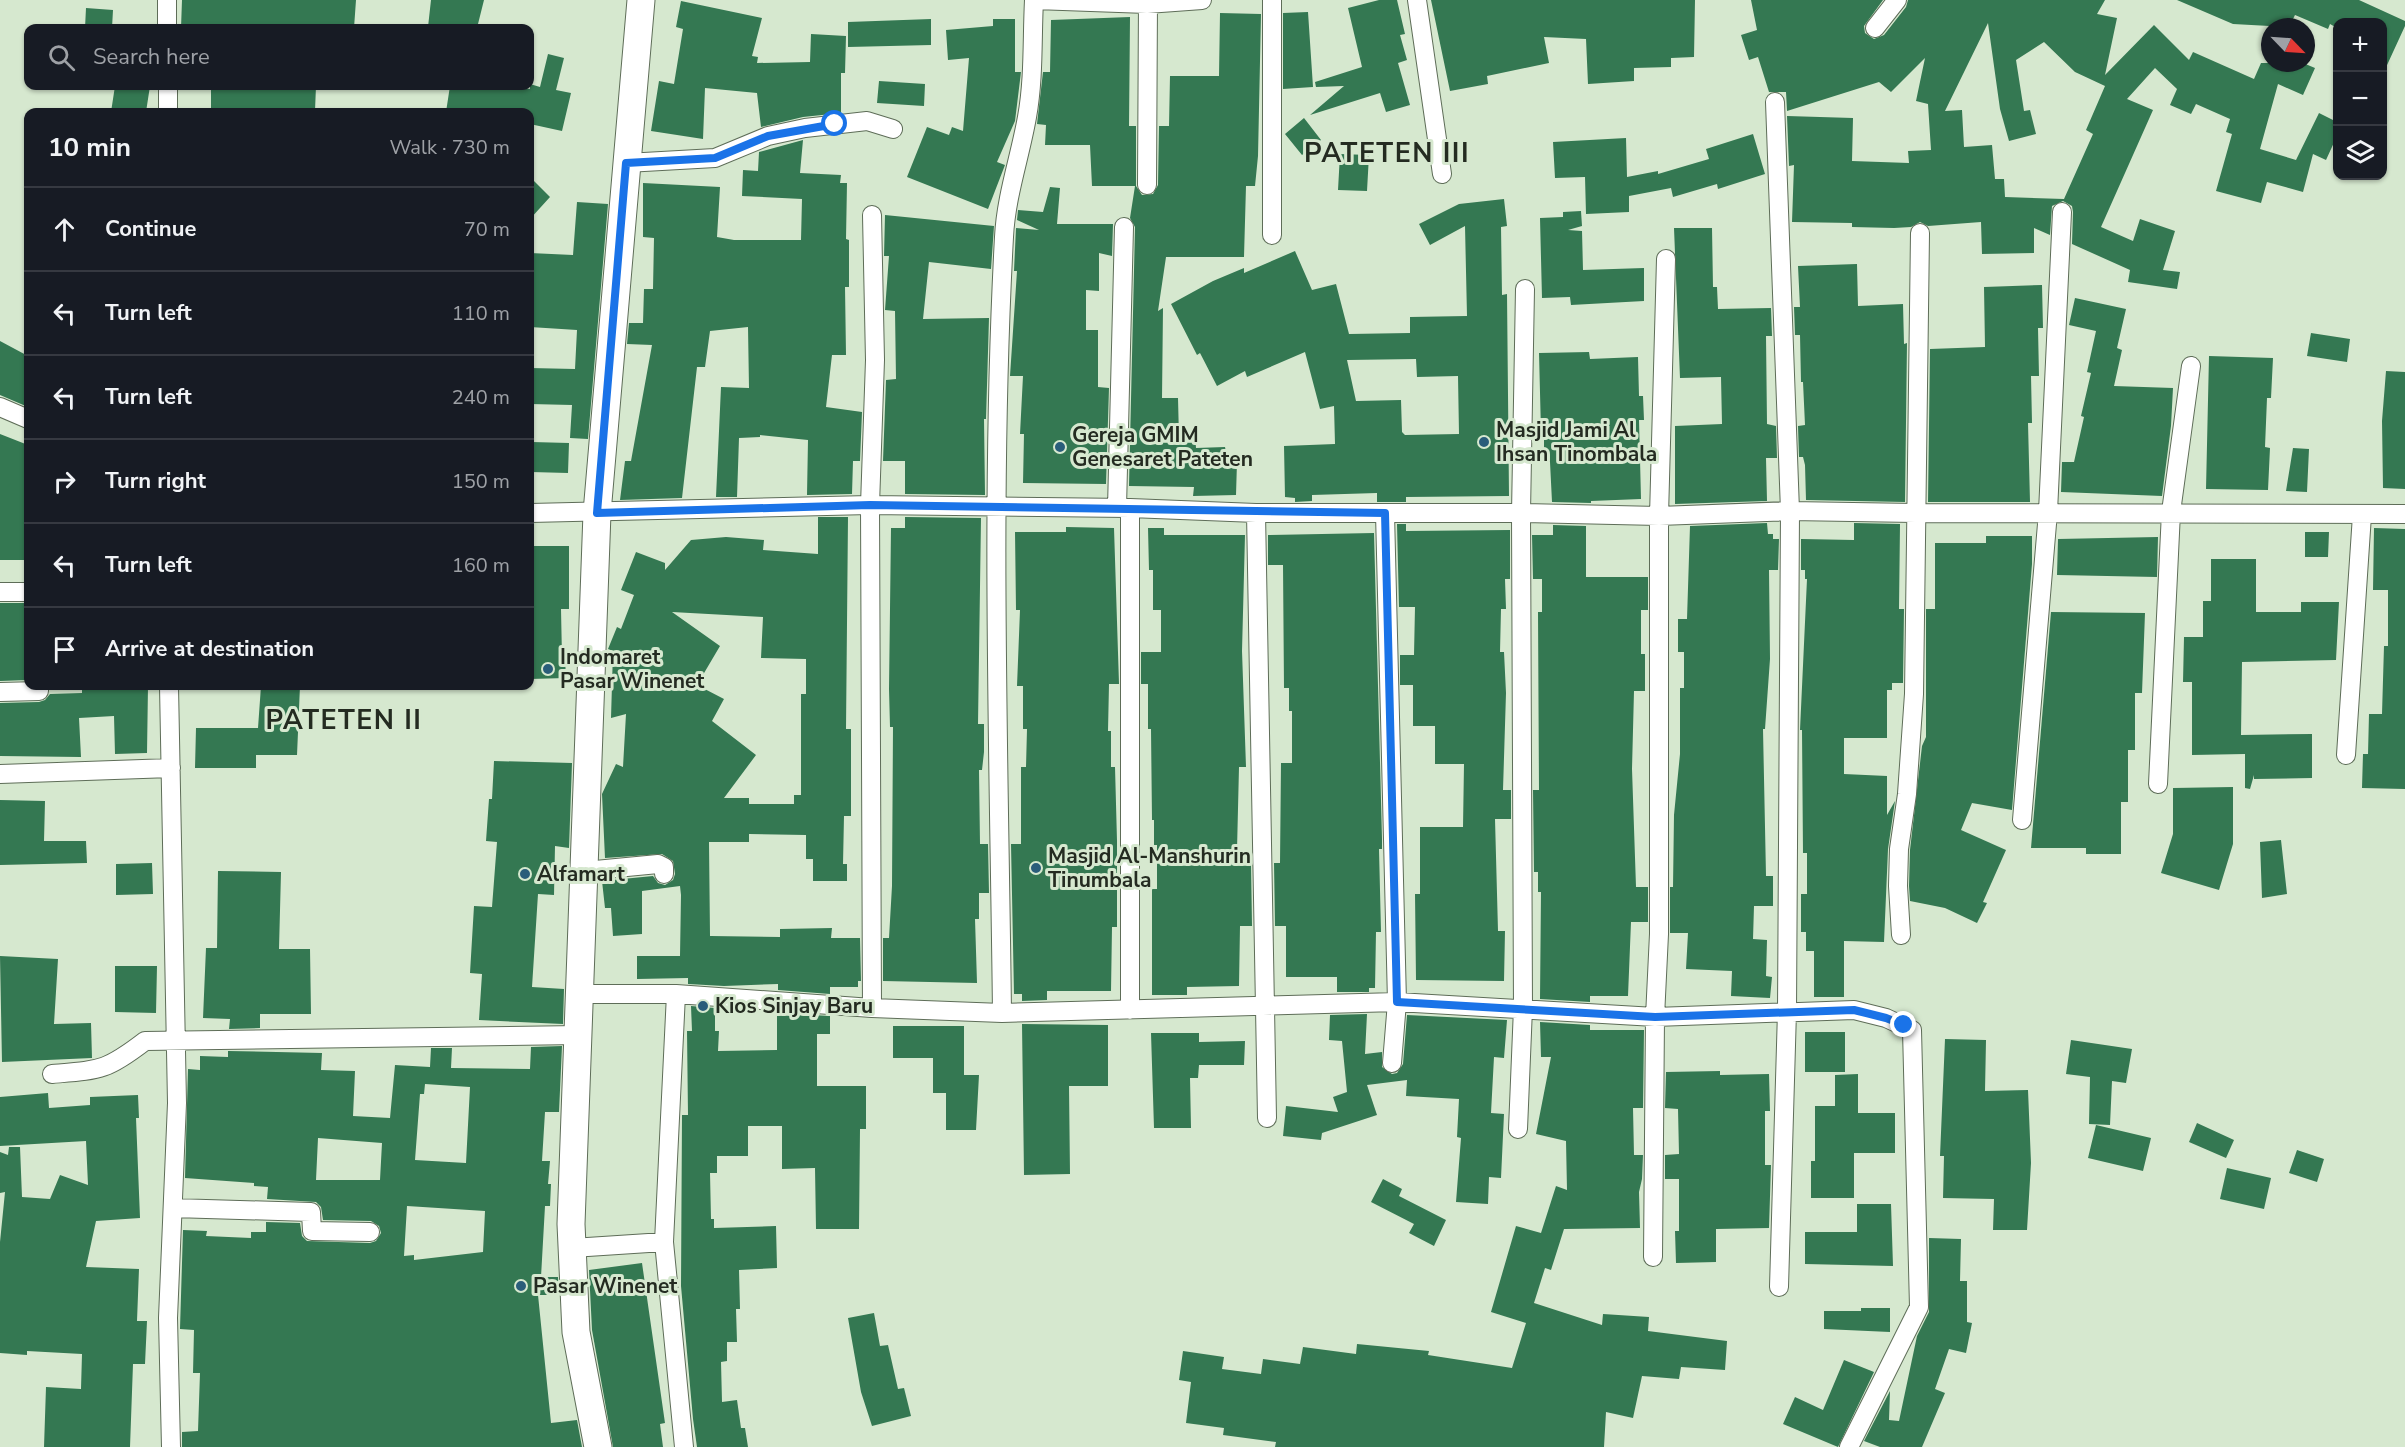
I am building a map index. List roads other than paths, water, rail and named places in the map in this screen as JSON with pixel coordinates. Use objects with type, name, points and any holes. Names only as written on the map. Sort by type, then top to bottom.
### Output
[{"type":"street","points":[[167,0],[167,24]]},
{"type":"street","points":[[598,1447],[576,1332],[572,1248],[597,513],[641,0]]},
{"type":"street","points":[[1002,1013],[997,508],[1004,234],[1012,174],[1028,114],[1034,0],[1148,2],[1202,0]]},
{"type":"street","points":[[1272,0],[1272,235]]},
{"type":"street","points":[[1417,0],[1442,174]]},
{"type":"street","points":[[1875,28],[1897,0]]},
{"type":"street","points":[[1147,185],[1148,2]]},
{"type":"street","points":[[168,90],[168,108]]},
{"type":"street","points":[[1775,102],[1791,511],[1787,1011],[1779,1287]]},
{"type":"street","points":[[626,163],[715,158],[768,136],[815,127],[867,121],[893,129]]},
{"type":"street","points":[[2022,820],[2048,512],[2062,212]]},
{"type":"street","points":[[872,215],[875,360],[870,505],[872,1008]]},
{"type":"street","points":[[1124,227],[1124,508],[1130,1010]]},
{"type":"street","points":[[1901,935],[1899,858],[1907,795],[1914,694],[1920,233]]},
{"type":"street","points":[[1653,1257],[1655,1017],[1659,934],[1659,516],[1666,259]]},
{"type":"street","points":[[1518,1128],[1523,1008],[1521,513],[1525,290]]},
{"type":"street","points":[[2158,784],[2171,512],[2191,366]]},
{"type":"street","points":[[0,407],[24,417]]},
{"type":"street","points":[[534,513],[870,505],[1124,508],[1256,513],[1521,513],[1659,516],[1791,511],[2405,514]]},
{"type":"street","points":[[1256,513],[1267,1118]]},
{"type":"street","points":[[1385,513],[1397,1002],[1392,1063]]},
{"type":"street","points":[[2346,755],[2362,514]]},
{"type":"street","points":[[0,592],[24,592]]},
{"type":"street","points":[[0,692],[39,690]]},
{"type":"street","points":[[170,690],[176,1042],[173,1208],[168,1318],[171,1447]]},
{"type":"street","points":[[0,774],[171,768]]},
{"type":"street","points":[[585,871],[658,864],[664,867],[664,874]]},
{"type":"street","points":[[581,994],[676,994],[872,1008],[1002,1013],[1264,1008],[1397,1002],[1655,1017],[1854,1010],[1886,1018],[1912,1030],[1919,1307],[1849,1447]]},
{"type":"street","points":[[676,994],[664,1242],[684,1447]]},
{"type":"street","points":[[52,1074],[99,1070],[117,1063],[145,1041],[579,1035]]},
{"type":"street","points":[[173,1208],[311,1212],[312,1231],[370,1232]]},
{"type":"street","points":[[572,1248],[664,1242]]},
{"type":"place","name":"Masjid Jami Al Ihsan Tinombala","points":[[1484,442]]},
{"type":"place","name":"Gereja GMIM Genesaret Pateten","points":[[1060,447]]},
{"type":"place","name":"Indomaret Pasar Winenet","points":[[548,669]]},
{"type":"place","name":"Masjid Al-Manshurin Tinumbala","points":[[1036,868]]},
{"type":"place","name":"Alfamart","points":[[525,874]]},
{"type":"place","name":"Kios Sinjay Baru","points":[[703,1006]]},
{"type":"place","name":"Pasar Winenet","points":[[521,1286]]},
{"type":"district","name":"PATETEN III","points":[[1387,153]]},
{"type":"district","name":"PATETEN II","points":[[344,720]]}]
